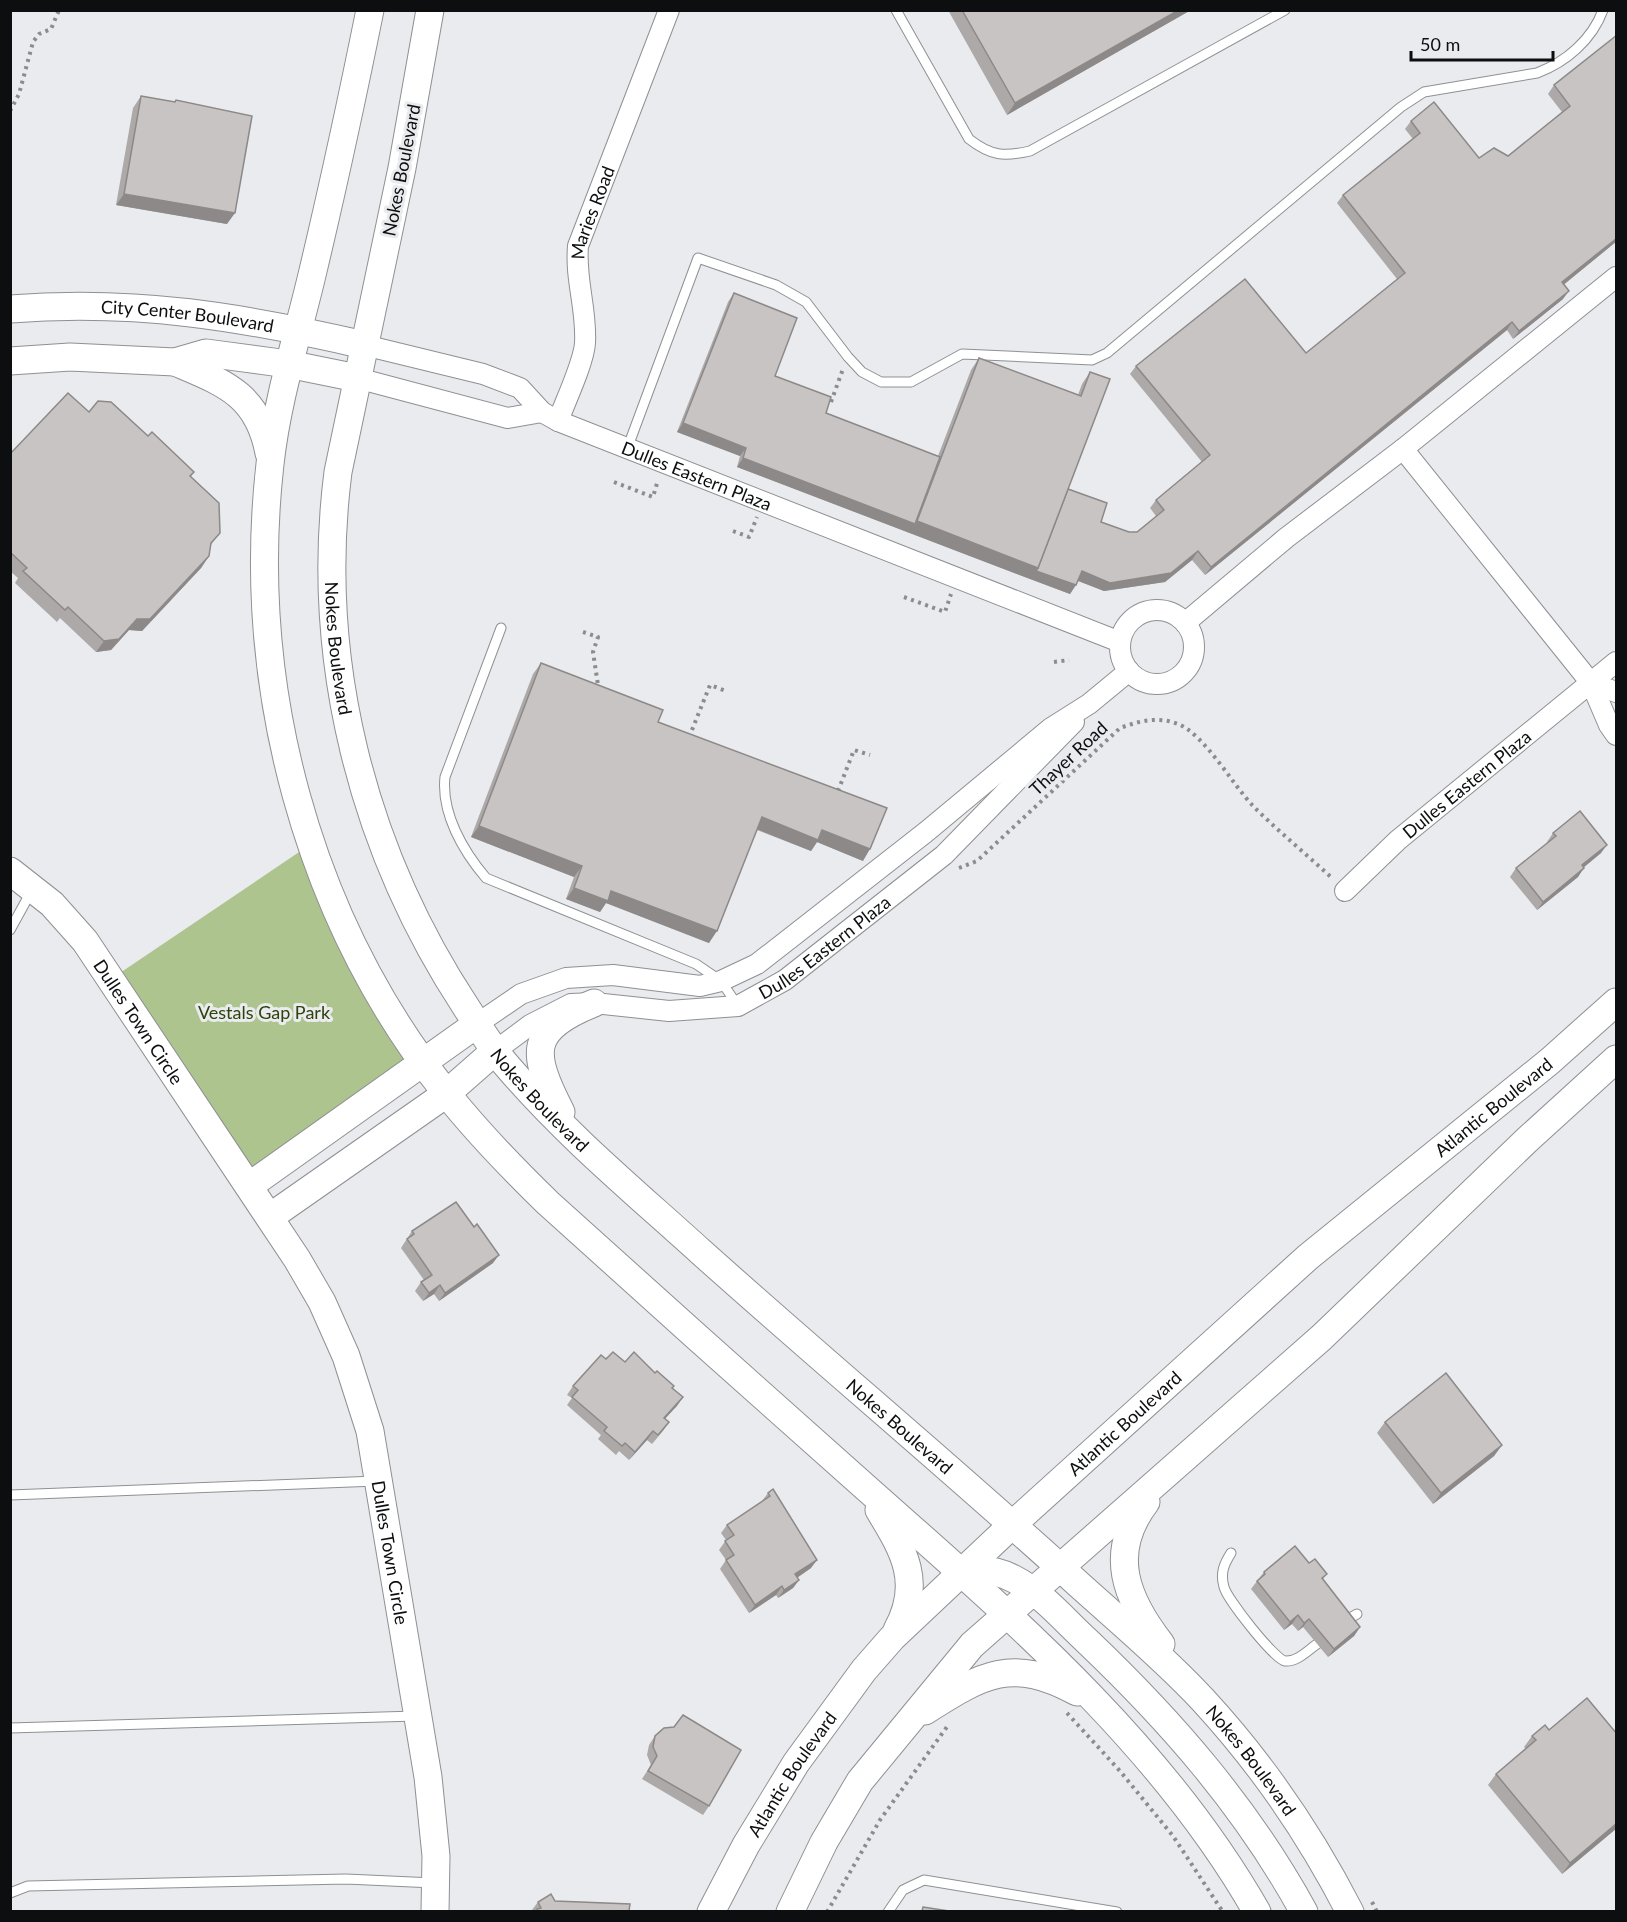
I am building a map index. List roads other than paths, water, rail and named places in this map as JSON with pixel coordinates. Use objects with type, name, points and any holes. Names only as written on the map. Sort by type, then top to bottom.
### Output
[{"type":"main road","points":[[370,10],[339,166],[299,330],[288,364],[270,461],[264,548],[265,609],[272,676],[287,761],[311,844],[343,925],[384,1002],[424,1063],[446,1094],[486,1141],[548,1203],[961,1572],[1098,1706],[1161,1775],[1225,1861],[1257,1911]]},
{"type":"main road","name":"Nokes Boulevard","points":[[429,10],[402,168],[338,472],[332,518],[333,609],[339,676],[348,729],[360,776],[387,858],[446,976],[495,1051],[572,1135],[831,1368],[1013,1524],[1203,1700],[1280,1797],[1334,1881],[1350,1911]]},
{"type":"main road","name":"City Center Boulevard","points":[[10,309],[108,305],[217,314],[364,345]]},
{"type":"main road","name":"City Center Boulevard","points":[[10,361],[70,357],[175,362],[206,353],[288,364],[357,378]]},
{"type":"main road","points":[[175,362],[212,376],[235,390],[246,401],[260,423],[270,461]]},
{"type":"main road","name":"Dulles Town Circle","points":[[10,871],[52,903],[86,941],[270,1217],[322,1302],[346,1356],[370,1431],[432,1811],[436,1884],[435,1911]]},
{"type":"main road","name":"Atlantic Boulevard","points":[[711,1911],[746,1845],[796,1763],[864,1670],[892,1638],[1013,1524],[1308,1257],[1550,1061],[1617,1002]]},
{"type":"main road","points":[[572,1135],[545,1079],[539,1053],[542,1041],[560,1019],[594,1003]]},
{"type":"main road","points":[[249,1186],[477,1024]]},
{"type":"main road","points":[[270,1217],[446,1094],[495,1051]]},
{"type":"main road","points":[[790,1911],[824,1842],[860,1781],[965,1653],[1032,1589],[1163,1479],[1322,1336],[1528,1139],[1617,1059]]},
{"type":"main road","points":[[1163,1479],[1135,1517],[1126,1546],[1124,1578],[1139,1614],[1203,1700]]},
{"type":"main road","points":[[864,1486],[898,1541],[909,1573],[907,1608],[892,1638]]},
{"type":"main road","points":[[961,1572],[975,1569],[1000,1573],[1032,1589],[1134,1686],[1201,1760],[1263,1843],[1304,1911]]},
{"type":"main road","points":[[907,1722],[966,1686],[996,1673],[1037,1676],[1058,1682],[1098,1706]]},
{"type":"street","name":"Maries Road","points":[[550,417],[585,345],[585,321],[576,272],[578,246],[669,10]]},
{"type":"street","points":[[1185,623],[1286,538],[1403,449],[1617,277]]},
{"type":"street","name":"Dulles Eastern Plaza","points":[[364,345],[483,374],[520,388],[550,417],[1120,642]]},
{"type":"street","points":[[357,378],[508,418],[550,417]]},
{"type":"street","points":[[1403,449],[1591,683],[1608,725],[1617,735]]},
{"type":"street","points":[[1150,610],[1166,610],[1180,617],[1185,623],[1190,629],[1195,644],[1193,659],[1185,673],[1172,682],[1156,684],[1141,681],[1129,671],[1121,658],[1120,642],[1130,621],[1150,610]]},
{"type":"street","name":"Dulles Eastern Plaza","points":[[1345,891],[1398,840],[1617,662]]},
{"type":"street","name":"Dulles Eastern Plaza","points":[[495,1051],[554,1012],[571,1005],[594,1003],[669,1011],[738,1006],[785,980],[944,855],[1089,704],[1129,671]]},
{"type":"street","points":[[1591,683],[1617,692]]},
{"type":"street","name":"Dulles Eastern Plaza","points":[[477,1024],[521,994],[566,978],[613,975],[700,986],[721,981],[757,964],[926,832],[1051,728],[1089,704]]},
{"type":"lane","points":[[896,10],[969,139],[984,151],[1010,156],[1030,151],[1285,10]]},
{"type":"lane","points":[[627,449],[698,258],[776,285],[806,302],[862,372],[881,382],[897,384],[911,382],[962,354],[1092,360],[1107,352],[1409,102],[1424,92],[1537,73],[1552,67],[1580,46],[1596,28],[1603,10]]},
{"type":"lane","points":[[501,628],[444,786],[443,795],[452,820],[472,862],[486,879],[696,964],[721,981],[738,1006]]},
{"type":"lane","points":[[10,930],[33,887]]},
{"type":"lane","points":[[10,1495],[379,1481]]},
{"type":"lane","points":[[1231,1552],[1223,1565],[1224,1590],[1272,1653],[1282,1660],[1293,1660],[1317,1644]]},
{"type":"lane","points":[[1342,1622],[1357,1614]]},
{"type":"lane","points":[[10,1728],[416,1716]]},
{"type":"lane","points":[[10,1893],[28,1886],[346,1879],[436,1884]]},
{"type":"lane","points":[[888,1911],[903,1890],[924,1881],[1117,1911]]},
{"type":"park label","name":"Vestals Gap Park","points":[[264,1012]]}]
